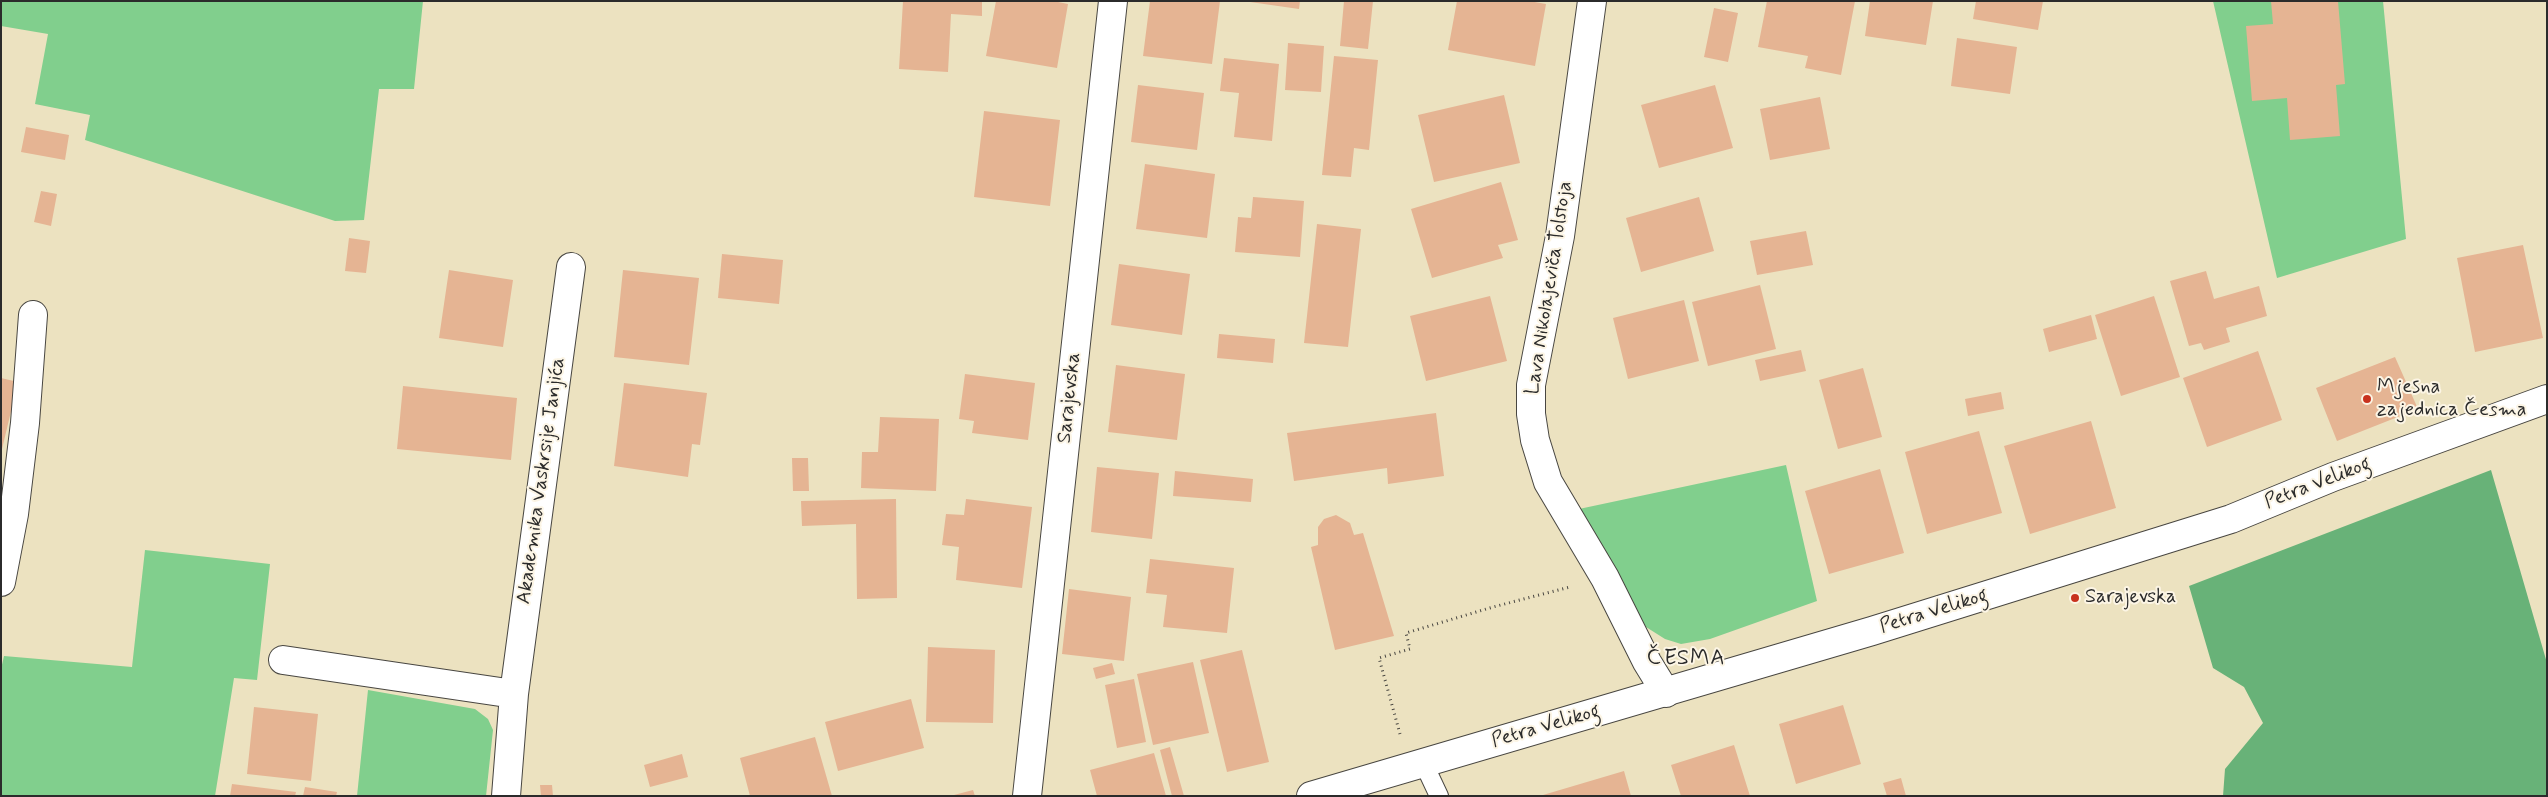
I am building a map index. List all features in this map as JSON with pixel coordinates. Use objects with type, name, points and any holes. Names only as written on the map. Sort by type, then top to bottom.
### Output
[{"type":"street","name":"Sarajevska","points":[[1027,796],[1113,1]]},
{"type":"street","name":"Lava Nikolajeviča Tolstoja","points":[[1592,1],[1560,236],[1532,385],[1531,414],[1535,440],[1548,482],[1604,578],[1666,692]]},
{"type":"street","name":"Akademika Vaskrsije Janjića","points":[[506,796],[514,694],[570,267]]},
{"type":"street","points":[[1,582],[15,505],[25,423],[33,315]]},
{"type":"street","name":"Petra Velikog","points":[[1311,796],[1666,692],[2231,519],[2333,477],[2547,399]]},
{"type":"street","points":[[283,660],[514,694]]},
{"type":"lane","points":[[1423,762],[1439,796]]},
{"type":"path","points":[[1402,739],[1379,658],[1410,649],[1406,633],[1492,607],[1604,578]]},
{"type":"green space","points":[[1,1],[423,1],[414,89],[379,89],[364,220],[335,221],[85,140],[90,115],[35,104],[48,34],[1,26]]},
{"type":"green space","points":[[2213,1],[2383,1],[2406,239],[2277,278]]},
{"type":"green space","points":[[1786,465],[1817,601],[1710,639],[1681,644],[1665,639],[1646,627],[1579,509]]},
{"type":"green space","points":[[2491,470],[2547,663],[2547,796],[2223,796],[2225,769],[2263,723],[2244,687],[2213,668],[2189,586]]},
{"type":"green space","points":[[145,550],[270,564],[257,680],[234,678],[215,796],[1,796],[1,669],[4,656],[132,667]]},
{"type":"green space","points":[[368,690],[475,709],[488,719],[493,730],[486,796],[357,796]]},
{"type":"building","points":[[903,1],[982,1],[982,16],[951,14],[948,72],[899,69]]},
{"type":"building","points":[[996,1],[1053,1],[1068,4],[1057,68],[986,56]]},
{"type":"building","points":[[1150,1],[1220,1],[1212,64],[1143,56]]},
{"type":"building","points":[[1243,1],[1300,1],[1299,9]]},
{"type":"building","points":[[1344,1],[1373,1],[1368,49],[1340,46]]},
{"type":"building","points":[[1457,1],[1529,1],[1546,4],[1535,66],[1448,50]]},
{"type":"building","points":[[1767,1],[1855,1],[1841,75],[1805,68],[1808,56],[1758,47]]},
{"type":"building","points":[[1870,1],[1933,1],[1926,45],[1865,36]]},
{"type":"building","points":[[1976,1],[2043,1],[2038,30],[1973,19]]},
{"type":"building","points":[[2271,1],[2338,1],[2345,84],[2336,85],[2340,136],[2290,140],[2287,98],[2252,101],[2246,26],[2273,24]]},
{"type":"building","points":[[1714,8],[1738,13],[1728,62],[1704,57]]},
{"type":"building","points":[[1957,38],[2017,47],[2010,94],[1951,86]]},
{"type":"building","points":[[1288,43],[1324,46],[1321,92],[1285,90]]},
{"type":"building","points":[[1334,56],[1378,60],[1369,150],[1354,148],[1351,177],[1322,175]]},
{"type":"building","points":[[1224,58],[1279,64],[1272,141],[1234,137],[1239,93],[1220,91]]},
{"type":"building","points":[[1138,85],[1204,93],[1197,150],[1131,142]]},
{"type":"building","points":[[1715,85],[1733,148],[1659,168],[1641,105]]},
{"type":"building","points":[[1504,95],[1520,163],[1434,182],[1418,115]]},
{"type":"building","points":[[1820,97],[1830,149],[1770,160],[1760,109]]},
{"type":"building","points":[[984,111],[1060,120],[1050,206],[974,197]]},
{"type":"building","points":[[26,127],[69,135],[65,160],[21,152]]},
{"type":"building","points":[[1145,164],[1215,174],[1207,238],[1136,229]]},
{"type":"building","points":[[1501,182],[1518,240],[1498,245],[1503,258],[1432,278],[1411,209]]},
{"type":"building","points":[[41,191],[57,194],[51,226],[34,222]]},
{"type":"building","points":[[1253,197],[1304,201],[1300,257],[1235,252],[1238,217],[1251,218]]},
{"type":"building","points":[[1699,197],[1714,251],[1641,272],[1626,218]]},
{"type":"building","points":[[1317,224],[1361,229],[1348,347],[1304,343]]},
{"type":"building","points":[[1806,231],[1813,265],[1757,275],[1750,241]]},
{"type":"building","points":[[349,238],[370,241],[366,273],[345,271]]},
{"type":"building","points":[[2523,245],[2543,338],[2475,352],[2457,258]]},
{"type":"building","points":[[722,254],[783,260],[779,304],[718,298]]},
{"type":"building","points":[[1119,264],[1190,274],[1182,335],[1111,325]]},
{"type":"building","points":[[449,270],[513,280],[503,347],[439,338]]},
{"type":"building","points":[[623,270],[699,278],[689,365],[614,357]]},
{"type":"building","points":[[2206,271],[2214,299],[2259,286],[2267,316],[2226,328],[2230,342],[2204,350],[2201,343],[2189,346],[2170,281]]},
{"type":"building","points":[[1760,285],[1776,349],[1708,366],[1692,302]]},
{"type":"building","points":[[1490,296],[1507,361],[1426,381],[1410,316]]},
{"type":"building","points":[[2154,296],[2180,377],[2121,396],[2095,315]]},
{"type":"building","points":[[1684,300],[1699,361],[1628,379],[1613,318]]},
{"type":"building","points":[[2091,315],[2097,339],[2049,352],[2043,329]]},
{"type":"building","points":[[1219,334],[1275,339],[1273,363],[1217,358]]},
{"type":"building","points":[[1801,350],[1806,371],[1760,381],[1755,360]]},
{"type":"building","points":[[2258,351],[2282,420],[2207,447],[2183,378]]},
{"type":"building","name":"Mjesna zajednica Česma","points":[[2395,357],[2418,409],[2337,441],[2316,388]]},
{"type":"building","points":[[1116,365],[1185,374],[1177,440],[1108,432]]},
{"type":"building","points":[[1863,368],[1882,437],[1838,449],[1819,380]]},
{"type":"building","points":[[965,374],[1035,383],[1028,440],[972,433],[974,421],[959,419]]},
{"type":"building","points":[[1,378],[18,382],[2,449],[1,449]]},
{"type":"building","points":[[624,383],[707,393],[700,445],[692,444],[688,477],[614,466]]},
{"type":"building","points":[[403,386],[517,398],[511,460],[397,449]]},
{"type":"building","points":[[2001,392],[2004,409],[1968,416],[1965,399]]},
{"type":"building","points":[[1436,413],[1444,476],[1388,484],[1387,468],[1294,481],[1287,433]]},
{"type":"building","points":[[880,417],[939,419],[936,491],[861,488],[862,452],[878,452]]},
{"type":"building","points":[[2091,421],[2116,508],[2030,534],[2004,446]]},
{"type":"building","points":[[1979,431],[2002,513],[1927,534],[1905,452]]},
{"type":"building","points":[[792,458],[808,458],[809,491],[793,491]]},
{"type":"building","points":[[1097,467],[1159,473],[1152,539],[1091,532]]},
{"type":"building","points":[[1880,469],[1904,553],[1829,574],[1805,491]]},
{"type":"building","points":[[1175,471],[1253,479],[1251,502],[1173,496]]},
{"type":"building","points":[[896,499],[897,598],[857,599],[856,524],[802,526],[801,501]]},
{"type":"building","points":[[966,499],[1032,507],[1022,588],[956,580],[959,547],[942,545],[946,514],[964,515]]},
{"type":"building","points":[[1336,515],[1350,523],[1354,535],[1363,533],[1394,636],[1335,650],[1311,547],[1318,545],[1318,527],[1324,519]]},
{"type":"building","points":[[1150,559],[1234,568],[1227,633],[1163,627],[1167,595],[1146,593]]},
{"type":"building","points":[[1069,589],[1131,597],[1124,661],[1062,654]]},
{"type":"building","points":[[928,647],[995,650],[993,723],[926,722]]},
{"type":"building","points":[[1242,650],[1269,762],[1227,772],[1200,660]]},
{"type":"building","points":[[1193,662],[1209,733],[1153,745],[1137,674]]},
{"type":"building","points":[[1112,663],[1115,674],[1096,679],[1093,668]]},
{"type":"building","points":[[1134,679],[1146,742],[1117,748],[1105,685]]},
{"type":"building","points":[[911,699],[924,748],[838,771],[825,722]]},
{"type":"building","points":[[1843,705],[1861,764],[1796,784],[1779,724]]},
{"type":"building","points":[[254,707],[318,714],[311,781],[247,774]]},
{"type":"building","points":[[815,737],[832,796],[750,796],[740,758]]},
{"type":"building","points":[[1734,745],[1750,796],[1681,796],[1671,765]]},
{"type":"building","points":[[1170,747],[1184,796],[1172,796],[1160,750]]},
{"type":"building","points":[[1154,753],[1166,796],[1097,796],[1090,770]]},
{"type":"building","points":[[682,754],[688,777],[650,787],[644,765]]},
{"type":"building","points":[[1624,771],[1631,796],[1543,796],[1543,795]]},
{"type":"building","points":[[1901,778],[1906,796],[1887,796],[1883,783]]},
{"type":"building","points":[[232,784],[296,792],[295,796],[230,796]]},
{"type":"building","points":[[540,785],[552,785],[553,796],[541,796]]},
{"type":"building","points":[[305,787],[337,792],[336,796],[303,796]]},
{"type":"building","points":[[973,790],[975,796],[954,796],[954,795]]},
{"type":"place","name":"Mjesna zajednica Česma","points":[[2367,399]]},
{"type":"place","name":"Sarajevska","points":[[2075,598]]},
{"type":"district","name":"ČESMA","points":[[1686,659]]}]
